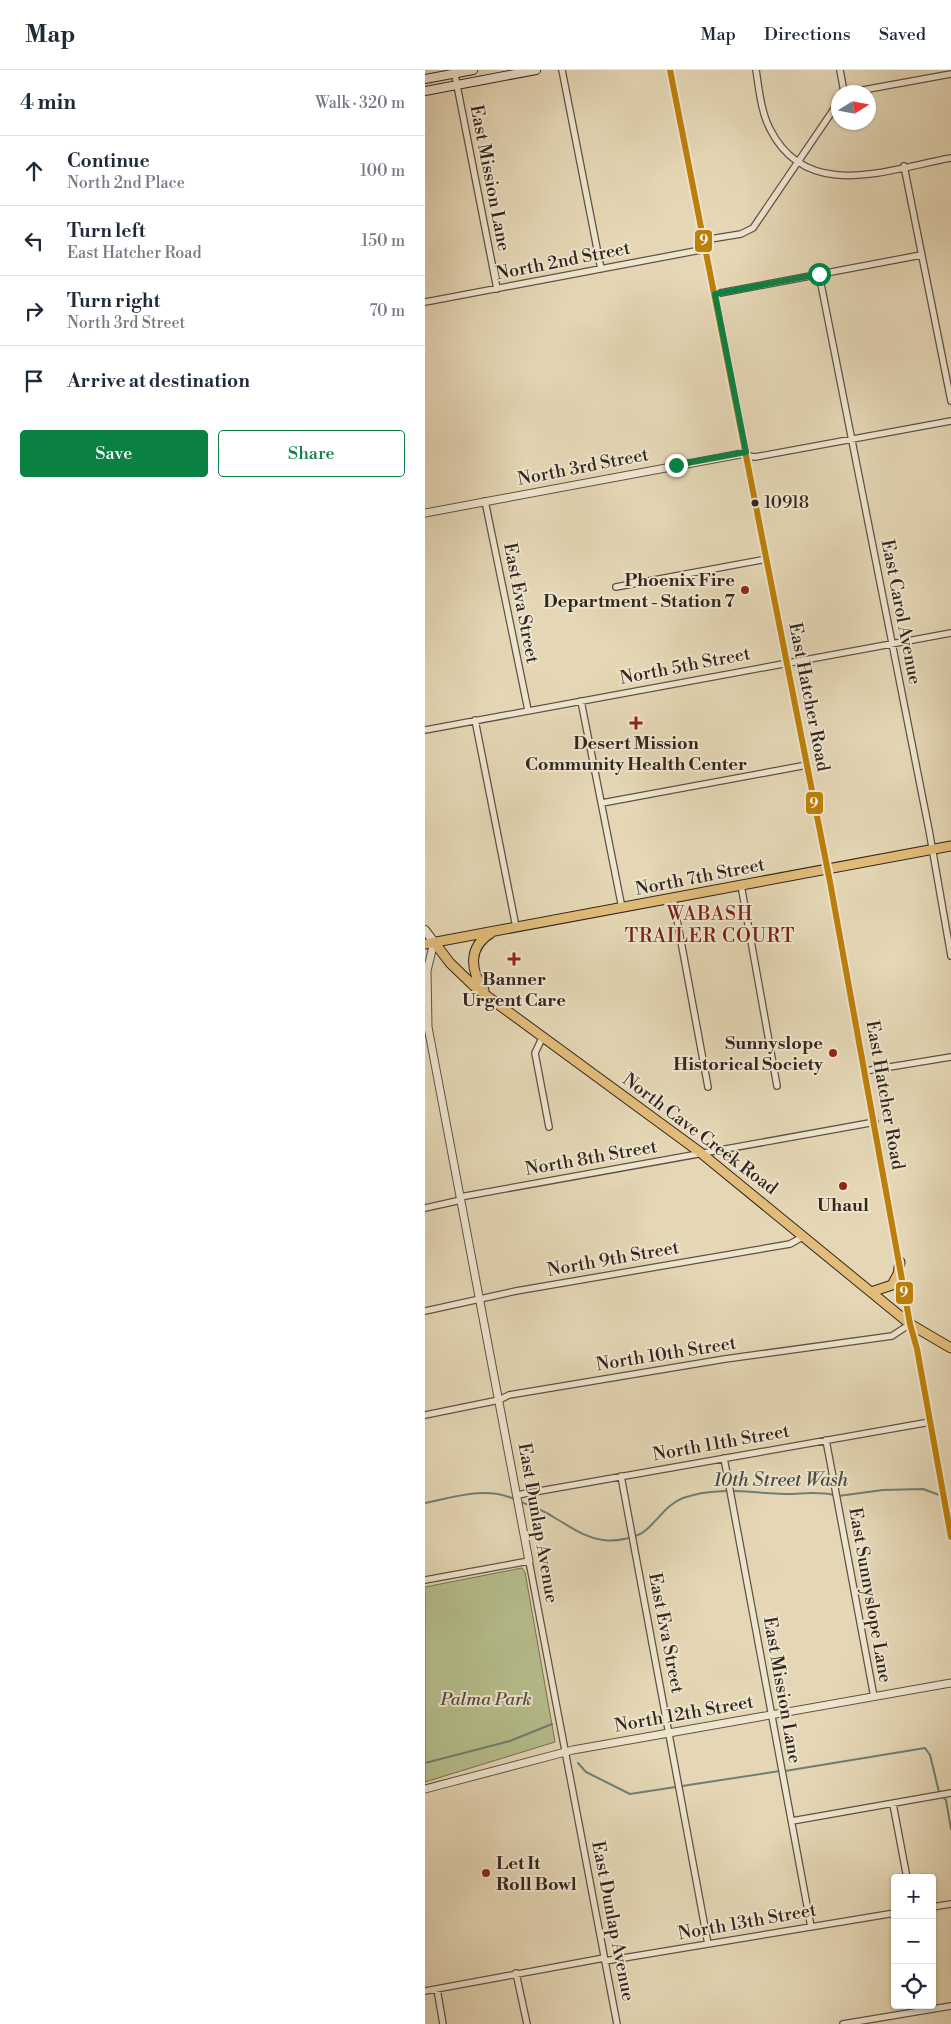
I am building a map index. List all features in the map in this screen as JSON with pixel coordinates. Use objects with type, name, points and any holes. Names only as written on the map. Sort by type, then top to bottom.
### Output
[{"type":"main road","points":[[425,79],[473,70]]},
{"type":"main road","points":[[425,91],[536,70]]},
{"type":"main road","name":"North 7th Street","points":[[429,943],[951,846]]},
{"type":"main road","points":[[425,930],[429,943]]},
{"type":"main road","points":[[488,997],[476,976],[473,953],[484,938],[496,930]]},
{"type":"main road","name":"North Cave Creek Road","points":[[429,943],[488,997],[701,1153],[805,1236],[909,1324],[951,1348]]},
{"type":"main road","points":[[871,1292],[892,1285],[897,1278],[900,1262]]},
{"type":"street","points":[[562,70],[601,269]]},
{"type":"street","name":"East Hatcher Road","points":[[670,70],[827,868],[875,1122],[909,1324],[917,1348],[951,1537]]},
{"type":"street","points":[[756,70],[769,129],[797,163],[817,173],[841,176],[951,158]]},
{"type":"street","points":[[840,70],[843,85]]},
{"type":"street","name":"East Mission Lane","points":[[455,72],[497,289]]},
{"type":"street","points":[[876,88],[951,74]]},
{"type":"street","points":[[704,240],[741,234],[753,228],[831,114]]},
{"type":"street","points":[[904,166],[951,401]]},
{"type":"street","name":"North 2nd Street","points":[[425,302],[706,249]]},
{"type":"street","points":[[715,294],[921,255]]},
{"type":"street","name":"East Carol Avenue","points":[[819,274],[932,849],[951,956]]},
{"type":"street","name":"North 3rd Street","points":[[425,513],[747,454],[755,457],[951,421]]},
{"type":"street","name":"East Eva Street","points":[[485,501],[528,710]]},
{"type":"street","points":[[616,587],[767,559]]},
{"type":"street","name":"North 5th Street","points":[[425,730],[951,633]]},
{"type":"street","points":[[581,701],[622,908]]},
{"type":"street","points":[[475,720],[517,927]]},
{"type":"street","points":[[602,803],[807,765]]},
{"type":"street","points":[[741,885],[777,1086]]},
{"type":"street","points":[[673,898],[708,1087]]},
{"type":"street","points":[[425,956],[429,943]]},
{"type":"street","name":"East Dunlap Avenue","points":[[429,943],[426,1025],[461,1199],[617,2024]]},
{"type":"street","points":[[543,1036],[535,1053],[549,1128]]},
{"type":"street","points":[[865,1071],[951,1057]]},
{"type":"street","name":"North 8th Street","points":[[425,1208],[461,1199],[701,1153],[875,1122]]},
{"type":"street","name":"North 9th Street","points":[[425,1311],[480,1299],[790,1244],[805,1236]]},
{"type":"street","name":"North 10th Street","points":[[425,1415],[499,1400],[509,1395],[725,1359],[892,1336],[909,1324]]},
{"type":"street","name":"North 11th Street","points":[[517,1495],[930,1422]]},
{"type":"street","name":"East Sunnyslope Lane","points":[[826,1440],[873,1697]]},
{"type":"street","name":"East Mission Lane","points":[[724,1458],[811,1927]]},
{"type":"street","name":"East Eva Street","points":[[621,1476],[708,1944]]},
{"type":"street","points":[[425,1580],[529,1561]]},
{"type":"street","name":"North 12th Street","points":[[425,1789],[565,1752],[951,1683]]},
{"type":"street","points":[[792,1822],[951,1793]]},
{"type":"street","points":[[893,1804],[906,1874]]},
{"type":"street","points":[[936,1906],[951,1904]]},
{"type":"street","name":"North 13th Street","points":[[425,1991],[516,1973],[891,1915]]},
{"type":"street","points":[[516,1973],[527,2024]]},
{"type":"street","points":[[437,1989],[443,2024]]},
{"type":"street","points":[[843,2024],[951,2006]]},
{"type":"green space","name":"Palma Park","points":[[522,1568],[525,1572],[555,1742],[425,1782],[425,1587]]},
{"type":"waterway","name":"10th Street Wash","points":[[838,1496],[883,1490],[923,1489],[942,1496]]},
{"type":"waterway","name":"10th Street Wash","points":[[521,1502],[547,1513],[583,1534],[596,1539],[614,1540],[626,1539],[642,1533],[672,1504],[696,1494],[734,1491],[785,1494],[822,1493],[834,1495]]},
{"type":"waterway","name":"10th Street Wash","points":[[425,1503],[481,1493],[492,1493],[514,1499]]},
{"type":"waterway","points":[[425,1763],[510,1741],[552,1724]]},
{"type":"waterway","points":[[785,1771],[925,1748],[930,1755],[939,1792]]},
{"type":"waterway","points":[[578,1763],[586,1772],[630,1794],[780,1771]]},
{"type":"waterway","points":[[942,1796],[946,1800],[951,1829]]},
{"type":"transit line","name":"9","points":[[670,70],[830,882],[910,1324],[917,1349],[951,1537]]},
{"type":"place","name":"10918","points":[[755,503]]},
{"type":"place","name":"Phoenix Fire Department - Station 7","points":[[745,590]]},
{"type":"place","name":"Desert Mission Community Health Center","points":[[636,723]]},
{"type":"place","name":"Banner Urgent Care","points":[[514,959]]},
{"type":"place","name":"Sunnyslope Historical Society","points":[[833,1053]]},
{"type":"place","name":"Uhaul","points":[[843,1186]]},
{"type":"place","name":"Let It Roll Bowl","points":[[486,1873]]},
{"type":"district","name":"WABASH TRAILER COURT","points":[[710,925]]},
{"type":"route","points":[[676,465],[746,452],[715,294],[819,274]]}]
